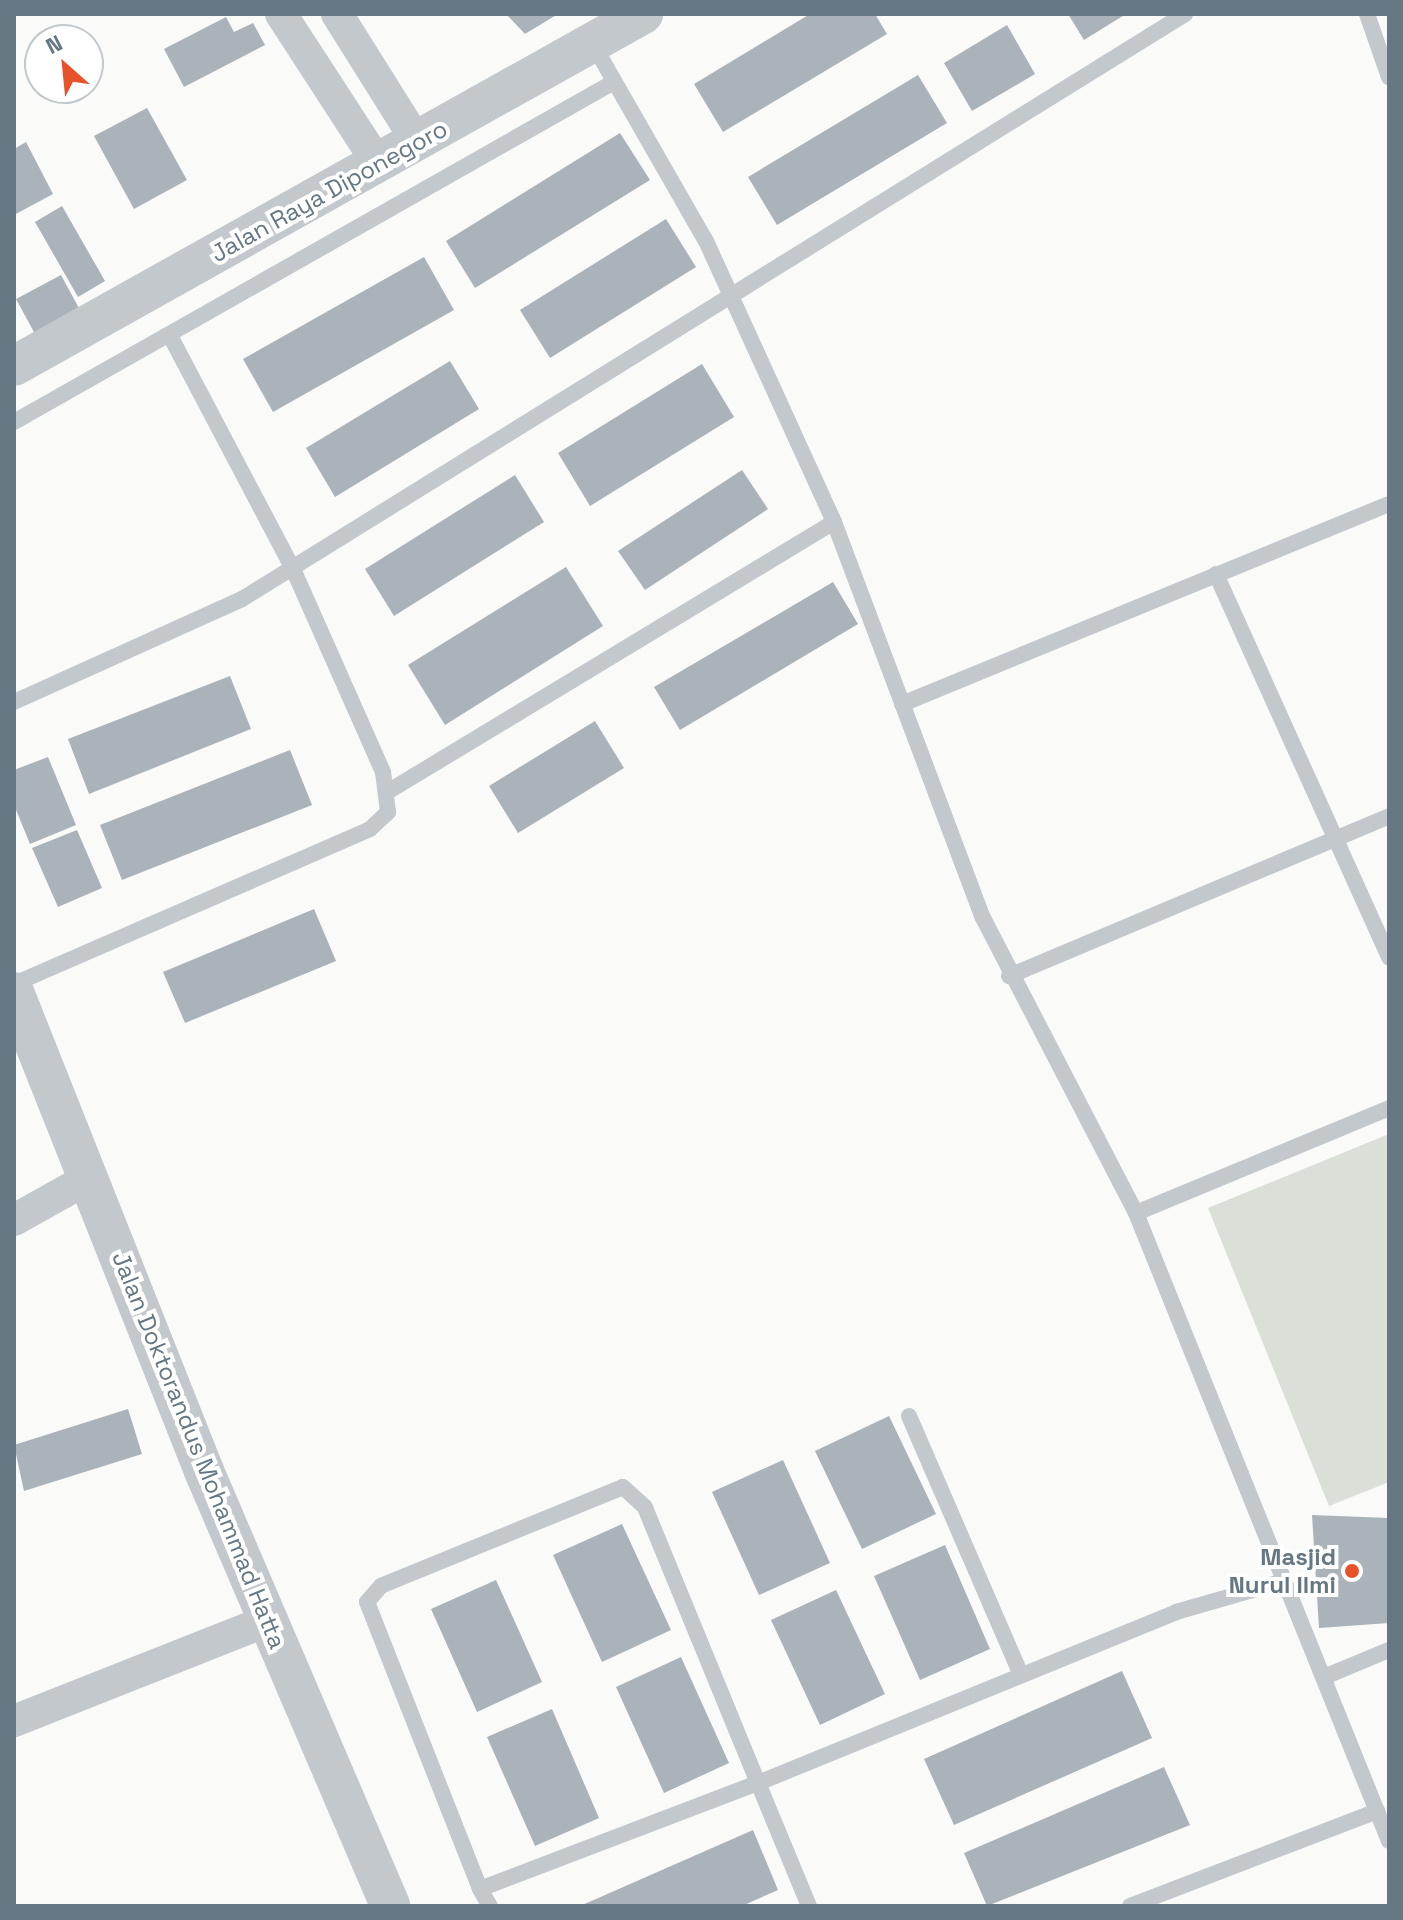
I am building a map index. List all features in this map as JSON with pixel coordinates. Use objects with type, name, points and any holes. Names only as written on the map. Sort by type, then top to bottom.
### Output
[{"type":"street","points":[[281,14],[379,165]]},
{"type":"street","points":[[337,14],[418,143]]},
{"type":"street","name":"Jalan Raya Diponegoro","points":[[14,366],[418,143],[617,25]]},
{"type":"street","name":"Jalan Doktorandus Mohammad Hatta","points":[[15,996],[269,1620],[390,1906]]},
{"type":"street","points":[[14,1220],[89,1178]]},
{"type":"street","points":[[14,1721],[269,1620]]},
{"type":"lane","points":[[14,702],[242,599],[729,293],[1185,14]]},
{"type":"lane","points":[[1367,14],[1389,77]]},
{"type":"lane","points":[[617,25],[614,82],[729,293],[834,522],[1009,976],[1136,1213],[1389,1841]]},
{"type":"lane","points":[[14,422],[614,82]]},
{"type":"lane","points":[[15,996],[370,829],[388,812],[389,791],[293,569],[170,336]]},
{"type":"lane","points":[[902,704],[1389,504]]},
{"type":"lane","points":[[389,791],[834,522]]},
{"type":"lane","points":[[1216,574],[1389,958]]},
{"type":"lane","points":[[1009,976],[1334,834],[1389,816]]},
{"type":"lane","points":[[1136,1213],[1389,1108]]},
{"type":"lane","points":[[909,1416],[1020,1673]]},
{"type":"lane","points":[[490,1906],[480,1889],[367,1602],[381,1586],[623,1487],[645,1507],[809,1906]]},
{"type":"lane","points":[[480,1889],[758,1783],[1020,1673],[1176,1612],[1284,1581]]},
{"type":"lane","points":[[1324,1677],[1389,1650]]},
{"type":"lane","points":[[1130,1906],[1377,1811]]},
{"type":"shaded area","points":[[1389,1134],[1389,1482],[1329,1506],[1208,1208]]},
{"type":"building","points":[[506,14],[558,14],[525,34]]},
{"type":"building","points":[[810,14],[875,14],[887,34],[723,132],[694,84]]},
{"type":"building","points":[[1068,14],[1126,14],[1084,40]]},
{"type":"building","points":[[226,17],[234,32],[253,23],[265,45],[184,87],[164,49]]},
{"type":"building","points":[[1007,25],[1035,74],[972,111],[944,63]]},
{"type":"building","points":[[918,75],[947,123],[777,225],[748,177]]},
{"type":"building","points":[[147,108],[187,180],[134,209],[94,136]]},
{"type":"building","points":[[620,133],[650,180],[475,288],[446,241]]},
{"type":"building","points":[[26,142],[53,194],[14,215],[14,149]]},
{"type":"building","points":[[62,206],[105,281],[78,297],[35,222]]},
{"type":"building","points":[[666,219],[696,267],[550,358],[520,310]]},
{"type":"building","points":[[424,257],[454,310],[273,412],[243,359]]},
{"type":"building","points":[[61,275],[80,310],[35,334],[16,299]]},
{"type":"building","points":[[450,361],[479,409],[335,497],[306,448]]},
{"type":"building","points":[[702,364],[734,417],[590,506],[558,453]]},
{"type":"building","points":[[742,470],[768,509],[645,590],[618,551]]},
{"type":"building","points":[[515,475],[544,522],[394,616],[365,569]]},
{"type":"building","points":[[566,567],[603,626],[445,725],[408,665]]},
{"type":"building","points":[[833,582],[858,624],[680,730],[654,687]]},
{"type":"building","points":[[230,676],[251,729],[89,794],[68,739]]},
{"type":"building","points":[[595,721],[624,768],[518,833],[489,786]]},
{"type":"building","points":[[290,750],[312,805],[122,880],[100,825]]},
{"type":"building","points":[[48,757],[76,825],[30,844],[14,805],[14,770]]},
{"type":"building","points":[[77,830],[102,888],[58,907],[32,848]]},
{"type":"building","points":[[314,909],[336,961],[185,1023],[163,972]]},
{"type":"building","points":[[128,1409],[142,1454],[24,1491],[14,1445]]},
{"type":"building","points":[[889,1416],[936,1514],[862,1549],[815,1451]]},
{"type":"building","points":[[783,1460],[830,1563],[759,1595],[712,1492]]},
{"type":"building","name":"Masjid Nurul Ilmi","points":[[1312,1515],[1389,1518],[1389,1623],[1319,1628]]},
{"type":"building","points":[[622,1524],[671,1630],[602,1662],[553,1555]]},
{"type":"building","points":[[945,1545],[990,1649],[920,1680],[874,1576]]},
{"type":"building","points":[[496,1580],[542,1682],[477,1712],[431,1609]]},
{"type":"building","points":[[836,1590],[885,1694],[820,1725],[771,1620]]},
{"type":"building","points":[[681,1657],[729,1763],[664,1793],[616,1687]]},
{"type":"building","points":[[1122,1671],[1152,1738],[954,1825],[924,1759]]},
{"type":"building","points":[[552,1709],[599,1818],[535,1846],[487,1737]]},
{"type":"building","points":[[1164,1767],[1190,1825],[987,1906],[964,1853]]},
{"type":"building","points":[[753,1830],[778,1890],[742,1906],[580,1906]]},
{"type":"place","name":"Masjid Nurul Ilmi","points":[[1352,1571]]}]
